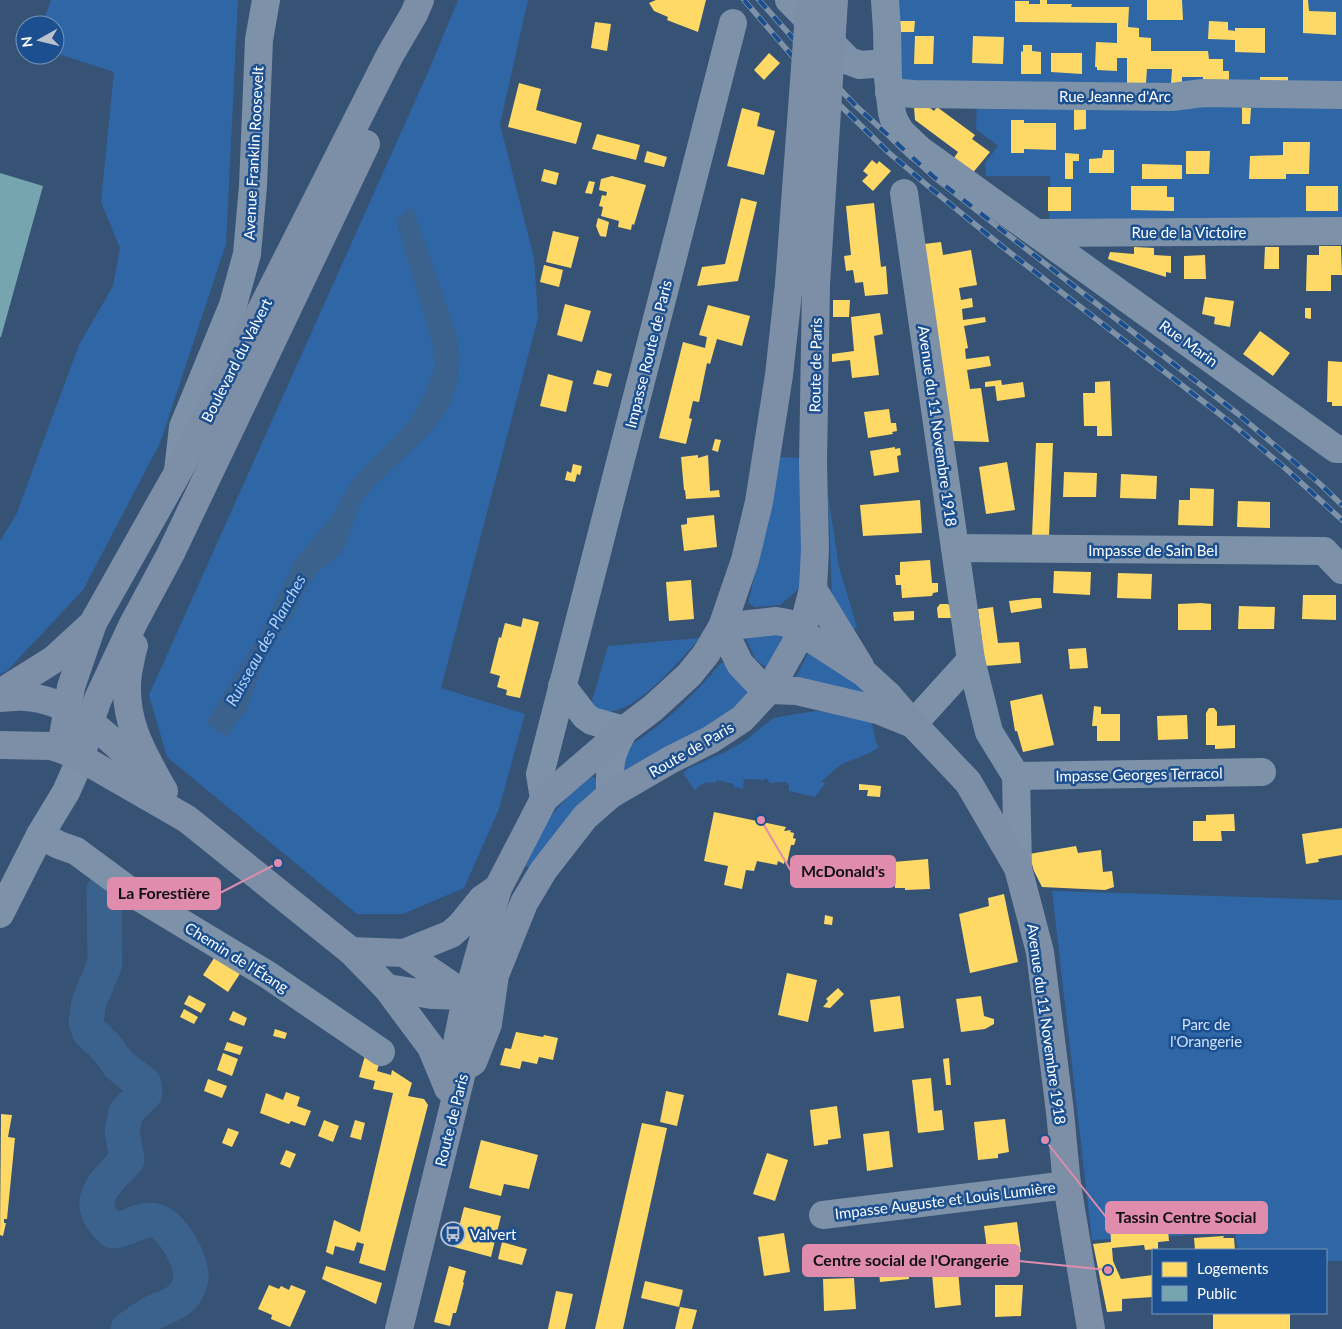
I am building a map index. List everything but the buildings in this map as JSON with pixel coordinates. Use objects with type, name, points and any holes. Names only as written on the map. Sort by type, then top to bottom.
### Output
[{"type":"main road","name":"Route de Paris","points":[[467,996],[498,888],[544,800],[624,730],[654,708],[689,675],[706,654],[722,627],[745,560],[759,502],[779,375],[789,284],[810,0]]},
{"type":"main road","name":"Route de Paris","points":[[389,1329],[455,1078],[473,1062],[488,1024],[495,975],[524,903],[543,871],[586,817],[610,795],[670,760],[710,740],[742,719],[770,690],[802,632],[813,589],[815,549],[813,463],[816,285],[834,0]]},
{"type":"main road","name":"Boulevard du Valvert","points":[[79,716],[74,674],[93,623],[178,472],[390,55],[417,7]]},
{"type":"main road","name":"Boulevard du Valvert","points":[[79,716],[98,699],[133,624],[170,555],[405,63],[417,7]]},
{"type":"main road","points":[[164,791],[138,741],[128,715],[127,685],[131,653],[170,555]]},
{"type":"main road","points":[[813,589],[864,673]]},
{"type":"main road","name":"Avenue du 11 Novembre 1918","points":[[722,627],[776,621],[787,623],[864,673],[887,694],[968,782],[1018,868],[1040,952],[1060,1112],[1067,1186],[1091,1329]]},
{"type":"main road","points":[[0,693],[53,660],[93,623]]},
{"type":"main road","points":[[722,627],[740,664],[758,684],[770,690]]},
{"type":"main road","name":"Avenue du 11 Novembre 1918","points":[[770,690],[797,691],[878,710],[913,724]]},
{"type":"main road","points":[[0,698],[25,696],[51,702],[79,716],[112,740],[164,791],[187,819]]},
{"type":"main road","points":[[71,753],[79,716]]},
{"type":"main road","points":[[0,745],[51,746],[71,753],[187,819],[351,951],[387,988],[455,1078],[474,1035],[475,1027],[467,996],[404,953]]},
{"type":"main road","points":[[351,951],[404,953],[451,934],[461,925],[482,899],[498,888]]},
{"type":"main road","points":[[387,988],[432,995],[467,996],[495,975]]},
{"type":"main road","name":"Route de Paris","points":[[399,1329],[455,1078]]},
{"type":"street","name":"Avenue Franklin Roosevelt","points":[[178,472],[183,427],[233,305],[247,254],[254,186],[259,40],[266,0]]},
{"type":"street","points":[[789,0],[849,61],[860,65],[887,63]]},
{"type":"street","points":[[885,0],[889,92]]},
{"type":"street","name":"Impasse Route de Paris","points":[[544,800],[540,774],[733,23]]},
{"type":"street","name":"Rue Jeanne d'Arc","points":[[889,92],[1110,97],[1172,97],[1203,93],[1342,95]]},
{"type":"street","name":"Rue Marin","points":[[889,92],[894,120],[901,132],[919,148],[1336,449],[1342,449]]},
{"type":"street","name":"Avenue du 11 Novembre 1918","points":[[904,193],[971,660],[989,732],[1016,776],[1018,868]]},
{"type":"street","name":"Rue de la Victoire","points":[[1036,233],[1342,231]]},
{"type":"street","name":"Avenue Franklin Roosevelt","points":[[233,305],[247,393]]},
{"type":"street","name":"Impasse de Sain Bel","points":[[955,548],[1324,551],[1342,570]]},
{"type":"street","points":[[913,724],[971,660]]},
{"type":"street","points":[[562,686],[585,716],[592,721],[624,730],[610,761],[610,795]]},
{"type":"street","points":[[0,914],[40,835],[71,753]]},
{"type":"street","name":"Impasse Georges Terracol","points":[[1016,776],[1262,772]]},
{"type":"street","name":"Chemin de l'Étang","points":[[40,835],[76,851],[137,896],[268,975],[381,1052]]},
{"type":"street","name":"Impasse Auguste et Louis Lumière","points":[[823,1215],[1067,1186]]},
{"type":"green space","points":[[51,0],[238,0],[226,244],[160,443],[83,590],[6,672],[0,674],[0,541],[16,515],[79,345],[113,286],[120,248],[101,202],[114,72],[65,56],[65,15],[46,15]]},
{"type":"green space","points":[[458,0],[528,0],[500,124],[534,258],[538,318],[441,688],[525,714],[499,809],[464,888],[403,914],[357,914],[167,757],[149,695],[429,70]]},
{"type":"green space","points":[[890,0],[1342,0],[1342,90],[896,90]]},
{"type":"green space","points":[[977,102],[1342,107],[1342,220],[1049,224],[1050,176],[986,176],[985,163],[998,146],[976,129]]},
{"type":"green space","points":[[778,457],[799,458],[801,460],[801,587],[780,605],[755,607],[748,603],[761,549]]},
{"type":"green space","points":[[828,494],[839,567],[857,627],[851,631],[832,597]]},
{"type":"green space","points":[[780,633],[785,638],[769,669],[756,660],[746,639]]},
{"type":"green space","points":[[700,638],[656,685],[629,705],[616,710],[603,711],[594,705],[592,701],[608,646]]},
{"type":"green space","points":[[809,651],[875,695],[794,681]]},
{"type":"green space","points":[[721,663],[724,663],[749,691],[738,704],[724,716],[691,737],[624,771],[619,752],[647,734],[674,712]]},
{"type":"green space","points":[[817,711],[840,713],[872,723],[879,747],[836,768],[822,781],[825,784],[815,797],[789,791],[789,786],[786,782],[770,783],[766,778],[763,780],[744,779],[743,789],[734,787],[734,784],[717,780],[716,783],[704,783],[695,791],[683,773],[689,768],[745,741],[774,718]]},
{"type":"green space","points":[[591,777],[597,780],[596,790],[531,868],[524,865],[537,838],[551,816],[569,796]]},
{"type":"green space","name":"Parc de l'Orangerie","points":[[1052,891],[1342,900],[1342,1261],[1327,1261],[1327,1249],[1238,1249],[1235,1233],[1092,1240]]},
{"type":"water","points":[[412,206],[456,333],[459,357],[457,382],[450,404],[428,435],[376,484],[363,499],[345,547],[341,553],[319,571],[308,585],[294,613],[266,657],[246,711],[237,721],[227,738],[206,723],[261,632],[296,559],[331,518],[355,477],[405,426],[425,393],[435,366],[432,342],[396,220]]},
{"type":"waterway","name":"Ruisseau des Planches","points":[[104,890],[105,964],[89,1002],[86,1022],[89,1031],[106,1047],[119,1065],[144,1084],[145,1093],[126,1112],[122,1131],[127,1160],[104,1185],[97,1202],[98,1211],[103,1221],[113,1231],[150,1220],[162,1224],[175,1237],[185,1254],[191,1278],[183,1296],[128,1329]]},
{"type":"railway","points":[[744,0],[807,73],[888,152],[1004,248],[1231,423],[1285,468],[1342,520]]},
{"type":"railway","points":[[759,0],[856,106],[934,177],[1238,414],[1342,505]]},
{"type":"place","name":"McDonald's","points":[[761,820]]},
{"type":"place","name":"La Forestière","points":[[278,863]]},
{"type":"place","name":"Tassin Centre Social","points":[[1045,1140]]},
{"type":"place","name":"Valvert","points":[[453,1234]]},
{"type":"place","name":"Centre social de l'Orangerie","points":[[1108,1270]]}]
